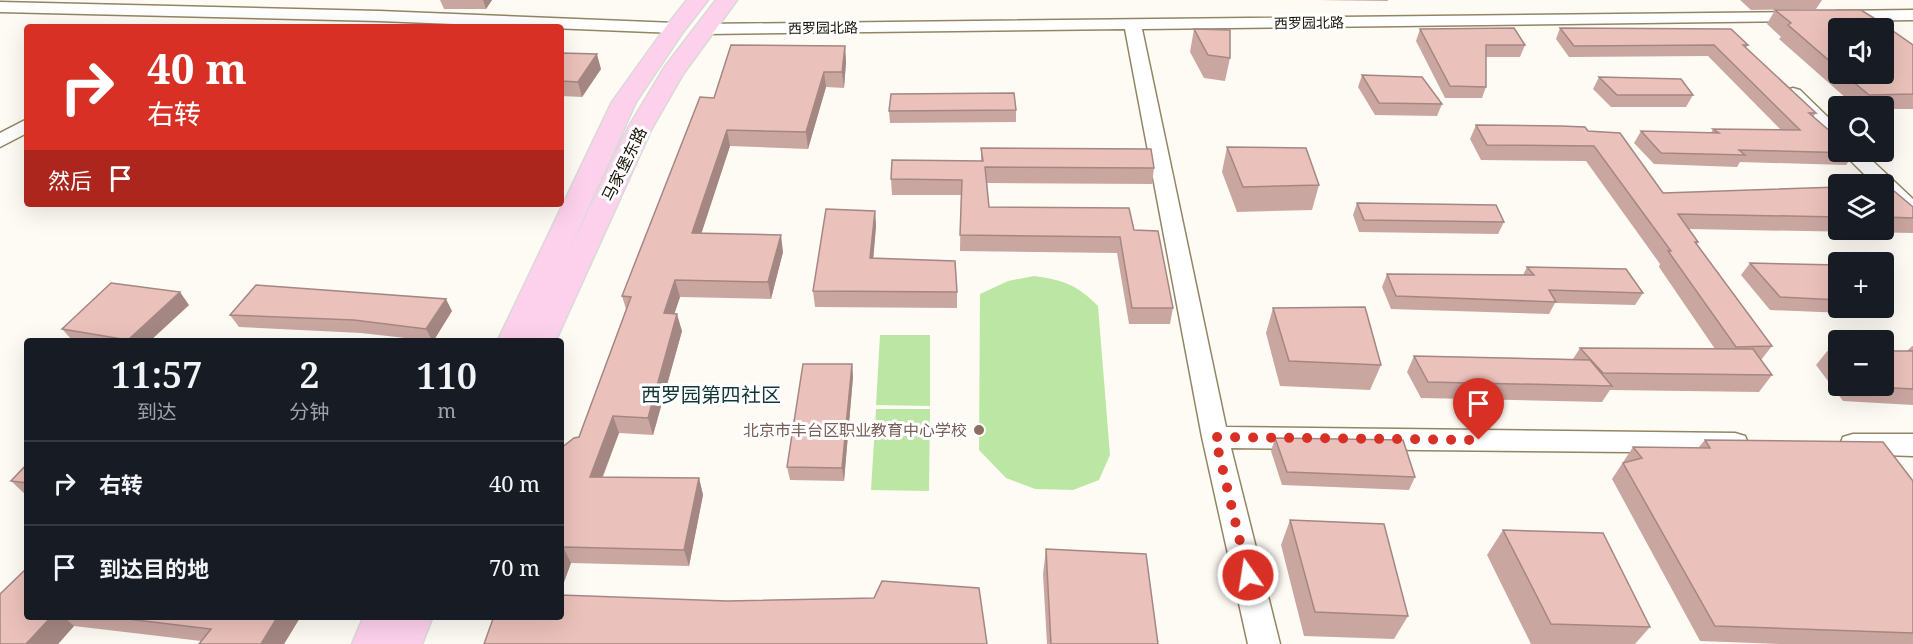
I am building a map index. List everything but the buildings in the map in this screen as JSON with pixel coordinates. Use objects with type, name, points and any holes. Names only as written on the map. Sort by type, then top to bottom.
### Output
[{"type":"main road","name":"马家堡东路","points":[[514,338],[624,102],[675,28],[698,0]]},
{"type":"main road","name":"马家堡东路","points":[[542,338],[640,128],[672,73],[727,0]]},
{"type":"main road","points":[[372,644],[382,620]]},
{"type":"main road","points":[[402,644],[412,620]]},
{"type":"street","points":[[0,6],[9,0]]},
{"type":"street","points":[[295,24],[315,15],[325,0]]},
{"type":"street","points":[[267,24],[379,0]]},
{"type":"street","points":[[1850,0],[1872,15]]},
{"type":"street","points":[[0,6],[675,28]]},
{"type":"street","name":"西罗园北路","points":[[705,29],[1913,15]]},
{"type":"street","points":[[1716,19],[1732,35]]},
{"type":"street","points":[[1133,25],[1215,437],[1264,644]]},
{"type":"street","points":[[1781,83],[1828,128]]},
{"type":"street","points":[[0,126],[24,114]]},
{"type":"street","points":[[0,141],[24,127]]},
{"type":"street","points":[[1862,162],[1913,211]]},
{"type":"street","points":[[1215,437],[1754,443]]},
{"type":"street","points":[[1826,444],[1913,445]]},
{"type":"green space","points":[[1034,276],[1054,279],[1076,288],[1098,306],[1110,455],[1099,480],[1073,490],[1035,489],[1006,478],[979,450],[980,294],[1008,281]]},
{"type":"green space","points":[[880,335],[930,335],[930,406],[876,405]]},
{"type":"green space","points":[[876,409],[930,409],[929,491],[871,490]]},
{"type":"place","name":"北京市丰台区职业教育中心学校","points":[[979,430]]},
{"type":"district","name":"西罗园第四社区","points":[[711,395]]},
{"type":"route","points":[[1248,575],[1215,437],[1479,440]]}]
